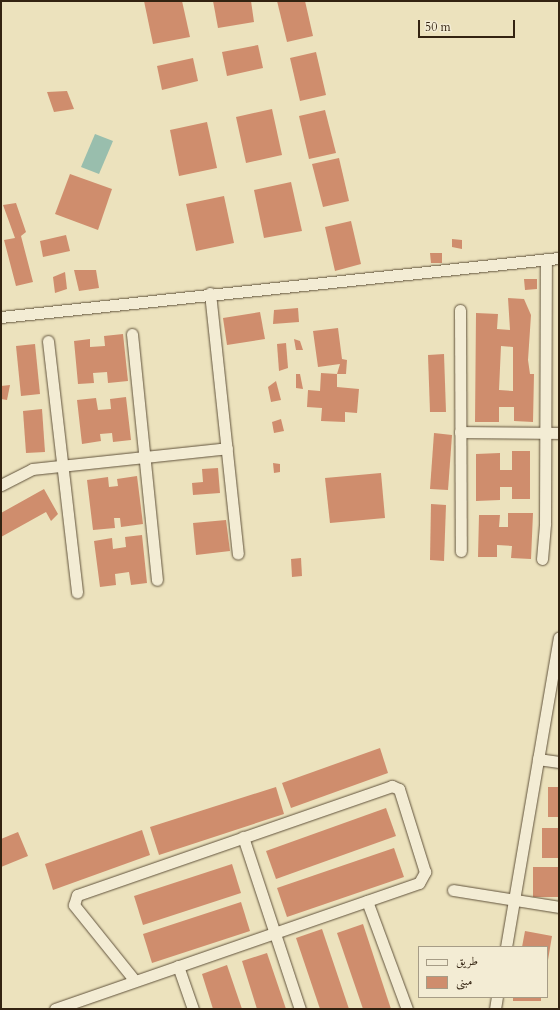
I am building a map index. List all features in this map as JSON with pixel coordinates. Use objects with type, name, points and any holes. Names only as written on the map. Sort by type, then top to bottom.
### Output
[{"type":"street","points":[[1,317],[210,293],[559,258]]},
{"type":"street","points":[[542,559],[546,259]]},
{"type":"street","points":[[210,293],[238,553]]},
{"type":"street","points":[[460,310],[461,551]]},
{"type":"street","points":[[132,334],[157,580]]},
{"type":"street","points":[[48,341],[77,592]]},
{"type":"street","points":[[460,432],[559,432]]},
{"type":"street","points":[[1,485],[25,472],[62,465],[227,448]]},
{"type":"street","points":[[506,946],[559,637]]},
{"type":"street","points":[[538,759],[559,762]]},
{"type":"street","points":[[55,1009],[419,883],[425,875],[396,786],[243,838],[75,898],[74,905],[135,981]]},
{"type":"street","points":[[243,838],[300,1009]]},
{"type":"street","points":[[453,890],[559,907]]},
{"type":"street","points":[[367,901],[407,1009]]},
{"type":"street","points":[[178,966],[193,1009]]},
{"type":"street","points":[[495,1009],[497,998]]},
{"type":"shaded area","points":[[95,134],[113,141],[99,174],[81,167]]},
{"type":"building","points":[[144,1],[182,1],[190,37],[153,44]]},
{"type":"building","points":[[213,1],[251,1],[254,22],[218,28]]},
{"type":"building","points":[[277,1],[305,1],[313,36],[287,42]]},
{"type":"building","points":[[258,45],[263,68],[227,76],[222,52]]},
{"type":"building","points":[[316,52],[326,95],[300,101],[290,58]]},
{"type":"building","points":[[193,58],[198,81],[162,90],[157,66]]},
{"type":"building","points":[[67,91],[74,109],[54,112],[47,92]]},
{"type":"building","points":[[272,109],[282,155],[246,163],[236,117]]},
{"type":"building","points":[[325,110],[336,153],[309,159],[299,116]]},
{"type":"building","points":[[207,122],[217,168],[179,176],[170,130]]},
{"type":"building","points":[[339,158],[349,201],[323,207],[312,164]]},
{"type":"building","points":[[70,174],[112,189],[98,230],[55,214]]},
{"type":"building","points":[[291,182],[302,231],[264,238],[254,190]]},
{"type":"building","points":[[224,196],[234,243],[196,251],[186,204]]},
{"type":"building","points":[[16,203],[26,232],[21,236],[33,282],[16,286],[4,240],[15,238],[3,205]]},
{"type":"building","points":[[351,221],[361,264],[335,271],[325,227]]},
{"type":"building","points":[[66,235],[70,251],[43,257],[40,241]]},
{"type":"building","points":[[452,239],[462,240],[462,249],[452,247]]},
{"type":"building","points":[[430,253],[442,253],[442,263],[431,263]]},
{"type":"building","points":[[74,270],[96,270],[99,288],[79,291]]},
{"type":"building","points":[[65,272],[67,289],[55,293],[53,277]]},
{"type":"building","points":[[524,279],[537,279],[537,289],[525,290]]},
{"type":"building","points":[[508,298],[524,299],[531,315],[528,360],[530,374],[534,374],[533,422],[514,421],[514,407],[499,407],[499,422],[475,422],[476,313],[498,314],[497,329],[510,330]],"holes":[[[501,346],[513,347],[513,391],[499,390]]]},
{"type":"building","points":[[298,308],[299,322],[273,324],[274,310]]},
{"type":"building","points":[[260,312],[265,339],[227,345],[223,318]]},
{"type":"building","points":[[338,328],[342,359],[347,360],[346,374],[337,374],[340,364],[318,367],[313,331]]},
{"type":"building","points":[[123,334],[128,381],[108,383],[107,372],[93,373],[94,383],[78,384],[74,341],[90,339],[90,347],[105,346],[104,336]]},
{"type":"building","points":[[294,339],[300,341],[303,350],[296,350]]},
{"type":"building","points":[[286,343],[288,368],[279,371],[277,344]]},
{"type":"building","points":[[35,344],[40,394],[21,396],[16,346]]},
{"type":"building","points":[[444,354],[446,412],[430,412],[428,355]]},
{"type":"building","points":[[321,373],[337,374],[337,387],[359,389],[357,413],[345,412],[345,422],[321,421],[322,408],[307,407],[308,390],[320,391]]},
{"type":"building","points":[[296,374],[300,374],[303,389],[296,388]]},
{"type":"building","points":[[276,381],[281,400],[271,402],[268,387]]},
{"type":"building","points":[[10,385],[7,400],[1,399],[1,386]]},
{"type":"building","points":[[126,397],[131,440],[113,442],[112,433],[100,434],[101,441],[82,444],[77,400],[96,398],[98,410],[111,409],[110,399]]},
{"type":"building","points":[[42,409],[45,452],[26,453],[23,411]]},
{"type":"building","points":[[281,419],[284,431],[274,433],[272,422]]},
{"type":"building","points":[[434,433],[452,435],[448,490],[430,489]]},
{"type":"building","points":[[512,451],[530,451],[530,499],[512,499],[512,487],[500,487],[500,500],[476,501],[476,454],[500,453],[500,470],[512,470]]},
{"type":"building","points":[[273,463],[280,464],[280,472],[274,473]]},
{"type":"building","points":[[218,468],[220,493],[193,495],[192,483],[203,482],[202,469]]},
{"type":"building","points":[[381,473],[385,518],[330,523],[325,478]]},
{"type":"building","points":[[137,476],[143,524],[121,527],[120,518],[114,518],[115,528],[93,530],[87,480],[108,477],[109,487],[118,486],[117,479]]},
{"type":"building","points":[[44,489],[58,514],[51,521],[46,512],[1,537],[1,513]]},
{"type":"building","points":[[431,504],[446,505],[444,561],[430,560]]},
{"type":"building","points":[[508,513],[533,513],[531,559],[511,558],[512,546],[497,545],[497,557],[478,557],[479,515],[500,515],[499,527],[508,527]]},
{"type":"building","points":[[226,520],[230,551],[196,555],[193,523]]},
{"type":"building","points":[[142,535],[147,583],[131,585],[129,572],[115,574],[116,585],[100,587],[94,541],[112,538],[113,549],[126,547],[125,537]]},
{"type":"building","points":[[301,558],[302,576],[292,577],[291,559]]},
{"type":"building","points":[[380,748],[388,773],[291,808],[282,783]]},
{"type":"building","points":[[276,787],[284,814],[159,855],[150,827]]},
{"type":"building","points":[[548,787],[559,787],[559,817],[548,817]]},
{"type":"building","points":[[386,808],[396,836],[276,879],[266,851]]},
{"type":"building","points":[[542,828],[559,828],[559,858],[542,858]]},
{"type":"building","points":[[142,830],[150,855],[53,890],[45,864]]},
{"type":"building","points":[[18,832],[28,856],[1,867],[1,839]]},
{"type":"building","points":[[394,848],[404,877],[287,917],[277,888]]},
{"type":"building","points":[[232,864],[241,893],[143,925],[134,896]]},
{"type":"building","points":[[533,867],[559,867],[559,897],[533,897]]},
{"type":"building","points":[[241,902],[250,931],[152,963],[143,934]]},
{"type":"building","points":[[363,924],[391,1009],[363,1009],[337,933]]},
{"type":"building","points":[[322,929],[349,1009],[320,1009],[296,938]]},
{"type":"building","points":[[525,931],[552,936],[548,960],[548,946],[522,946]]},
{"type":"building","points":[[267,953],[286,1009],[257,1009],[242,961]]},
{"type":"building","points":[[227,965],[242,1009],[213,1009],[202,974]]},
{"type":"building","points":[[513,998],[541,998],[541,1001],[513,1001]]}]
